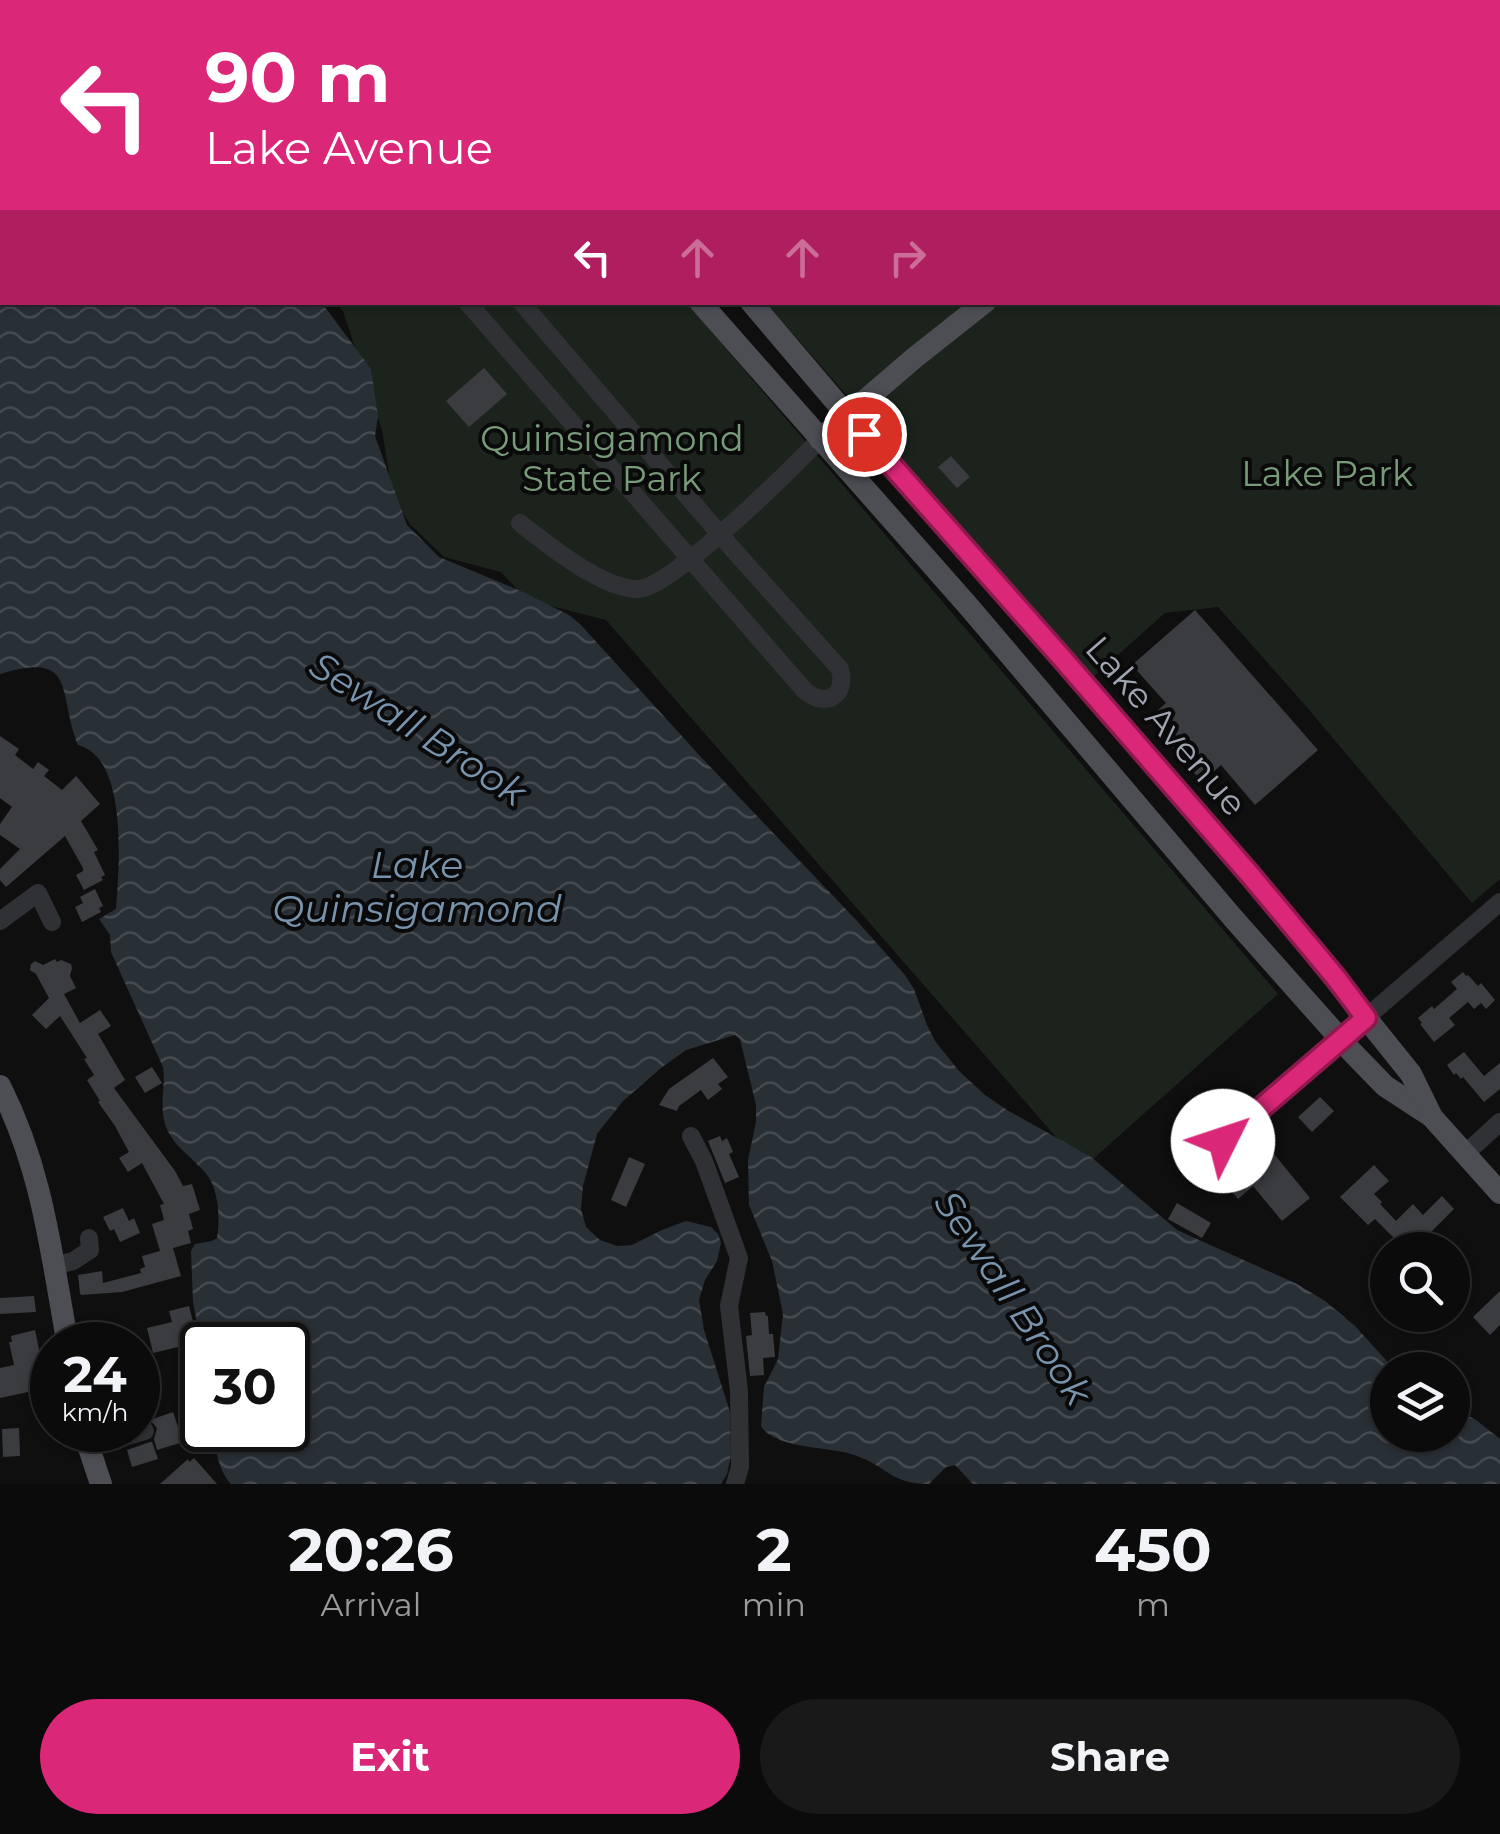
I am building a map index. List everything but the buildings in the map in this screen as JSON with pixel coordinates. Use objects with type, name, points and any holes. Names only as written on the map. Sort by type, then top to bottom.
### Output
[{"type":"main road","name":"Lake Avenue","points":[[703,305],[970,608],[1233,918],[1385,1086],[1432,1116]]},
{"type":"main road","name":"Lake Avenue","points":[[755,305],[1274,903],[1412,1074],[1432,1116],[1500,1193]]},
{"type":"main road","points":[[820,439],[980,305]]},
{"type":"main road","points":[[0,1086],[35,1171],[64,1322]]},
{"type":"main road","points":[[90,1452],[101,1484]]},
{"type":"street","points":[[469,305],[805,691],[820,699],[836,694],[841,689],[840,670],[523,305]]},
{"type":"street","points":[[520,523],[591,572],[615,584],[638,589],[662,581],[690,559],[820,439]]},
{"type":"street","points":[[0,921],[38,894],[52,922]]},
{"type":"street","points":[[1223,1141],[1500,902]]},
{"type":"street","points":[[1465,1154],[1500,1122]]},
{"type":"street","points":[[692,1136],[739,1258],[728,1306],[739,1391],[740,1467],[735,1484]]},
{"type":"street","points":[[54,1266],[73,1262],[90,1250],[90,1238]]},
{"type":"green space","name":"Quinsigamond State Park","points":[[338,305],[689,305],[1278,994],[1083,1168],[606,620],[527,600],[501,572],[444,557],[410,524],[393,497],[382,430]]},
{"type":"green space","name":"Lake Park","points":[[768,305],[1500,305],[1500,879],[1472,903],[1218,607],[1165,613],[1093,677]]},
{"type":"water","name":"Lake Quinsigamond","points":[[0,305],[323,305],[371,369],[378,417],[375,436],[407,525],[439,557],[523,592],[580,624],[905,975],[935,1041],[985,1095],[1091,1157],[1177,1230],[1297,1284],[1355,1326],[1379,1352],[1370,1352],[1370,1452],[1470,1452],[1470,1417],[1500,1439],[1500,1484],[973,1484],[955,1465],[946,1467],[929,1484],[898,1478],[857,1456],[791,1443],[768,1434],[761,1426],[764,1387],[778,1359],[783,1314],[772,1261],[749,1205],[748,1160],[756,1105],[740,1039],[735,1035],[686,1050],[623,1101],[597,1134],[581,1209],[586,1227],[600,1240],[617,1246],[632,1245],[686,1221],[711,1227],[718,1234],[721,1243],[717,1261],[699,1300],[704,1330],[730,1412],[731,1456],[721,1484],[231,1484],[217,1452],[310,1452],[310,1322],[197,1322],[191,1251],[195,1244],[217,1238],[216,1198],[208,1176],[167,1129],[163,1114],[163,1067],[111,952],[110,935],[99,919],[116,909],[119,843],[113,792],[106,770],[94,754],[78,745],[60,681],[53,672],[25,668],[0,674]]},
{"type":"route","points":[[864,434],[1251,876],[1366,1018],[1223,1141]]},
{"type":"water label","name":"Sewall Brook","points":[[418,729]]},
{"type":"water label","name":"Sewall Brook","points":[[1013,1298]]}]
